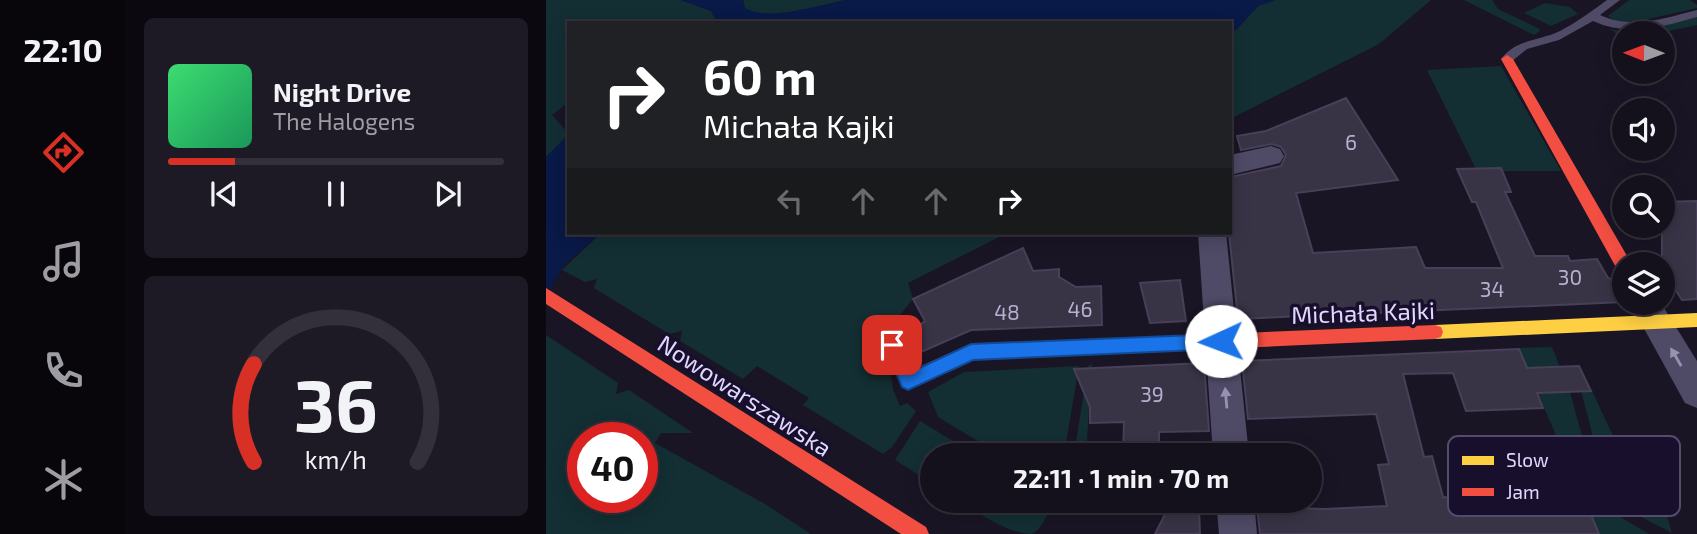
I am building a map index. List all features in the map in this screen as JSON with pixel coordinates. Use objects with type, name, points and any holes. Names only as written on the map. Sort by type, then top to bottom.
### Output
[{"type":"street","points":[[1507,59],[1616,252]]},
{"type":"street","points":[[1232,165],[1272,156]]},
{"type":"street","points":[[1212,235],[1230,443]]},
{"type":"street","name":"Nowowarszawska","points":[[546,295],[919,534]]},
{"type":"street","name":"Michała Kajki","points":[[892,345],[908,382],[971,352],[1221,341],[1612,315]]},
{"type":"street","points":[[1653,315],[1697,392]]},
{"type":"street","name":"Michała Kajki","points":[[1668,315],[1697,320]]},
{"type":"street","points":[[1236,513],[1238,534]]},
{"type":"lane","points":[[1507,59],[1522,44],[1545,41],[1592,16],[1614,0]]},
{"type":"lane","points":[[1592,16],[1619,27],[1634,28],[1697,13]]},
{"type":"green space","points":[[546,0],[681,0],[711,11],[717,21],[567,21],[567,104],[552,115],[567,132],[567,136],[546,157]]},
{"type":"green space","points":[[743,0],[846,0],[767,14],[745,9]]},
{"type":"green space","points":[[1275,0],[1431,0],[1379,44],[1232,118],[1232,32],[1258,6]]},
{"type":"green space","points":[[1464,0],[1492,0],[1498,9],[1540,29],[1539,32],[1534,35]]},
{"type":"green space","points":[[1629,0],[1690,0],[1697,5],[1697,8],[1640,21],[1616,21],[1608,16]]},
{"type":"green space","points":[[1545,3],[1570,7],[1578,14],[1551,26],[1524,13]]},
{"type":"green space","points":[[1697,17],[1697,25],[1675,30],[1675,22]]},
{"type":"green space","points":[[1501,66],[1561,171],[1477,171],[1427,70]]},
{"type":"green space","points":[[599,235],[1003,235],[908,283],[913,299],[885,333],[893,389],[900,406],[907,403],[916,411],[892,447],[883,454],[803,405],[809,398],[757,366],[743,379],[680,341],[682,331],[669,334],[594,288],[597,279],[585,282],[562,270]]},
{"type":"green space","points":[[546,335],[618,383],[616,394],[629,390],[693,433],[661,433],[658,438],[658,422],[567,422],[567,513],[658,513],[658,445],[765,504],[811,534],[546,534]]},
{"type":"green space","points":[[1552,347],[1570,392],[1582,436],[1556,436],[1518,348]]},
{"type":"green space","points":[[1092,364],[1087,443],[1076,443],[1088,366]]},
{"type":"green space","points":[[1079,366],[1066,443],[981,443],[938,417],[928,392],[964,372]]},
{"type":"green space","points":[[1581,391],[1592,391],[1613,436],[1593,436]]},
{"type":"green space","points":[[920,421],[956,443],[920,443],[920,476],[895,460]]},
{"type":"green space","points":[[978,513],[1048,513],[1032,534],[1013,530]]},
{"type":"green space","points":[[1591,516],[1621,516],[1649,534],[1599,534]]},
{"type":"green space","points":[[1639,516],[1667,516],[1672,533]]},
{"type":"water","points":[[681,0],[743,0],[745,8],[755,12],[780,13],[846,0],[1275,0],[1258,6],[1232,32],[1232,21],[716,21],[711,11]]},
{"type":"water","points":[[567,136],[567,235],[599,235],[564,265],[546,297],[546,157]]},
{"type":"building","points":[[1346,98],[1398,180],[1296,193],[1313,253],[1416,247],[1425,268],[1503,268],[1476,202],[1472,202],[1457,169],[1501,168],[1511,192],[1505,192],[1535,256],[1568,256],[1570,261],[1597,259],[1608,278],[1612,280],[1612,303],[1238,319],[1229,235],[1232,235],[1232,177],[1281,166],[1286,155],[1281,147],[1272,144],[1241,150],[1237,136],[1266,131]]},
{"type":"building","points":[[1697,201],[1697,299],[1682,300],[1675,289],[1675,252],[1662,252],[1662,238],[1675,238],[1675,202]]},
{"type":"building","points":[[1023,248],[1033,271],[1059,269],[1059,277],[1076,287],[1101,286],[1102,325],[971,330],[919,353],[910,332],[925,321],[913,299]]},
{"type":"building","points":[[1180,280],[1186,321],[1150,323],[1140,283]]},
{"type":"building","points":[[1519,349],[1527,368],[1579,366],[1591,391],[1537,393],[1543,408],[1466,411],[1453,373],[1403,374],[1424,457],[1432,456],[1443,497],[1448,497],[1448,516],[1592,516],[1599,534],[1260,534],[1258,513],[1322,513],[1322,509],[1387,506],[1378,465],[1389,464],[1376,414],[1248,419],[1242,361]]},
{"type":"building","points":[[1204,363],[1209,431],[1159,432],[1159,443],[1123,443],[1124,422],[1090,423],[1090,407],[1074,369]]},
{"type":"building","points":[[1166,513],[1199,513],[1200,534],[1155,534]]},
{"type":"traffic: slow","points":[[1435,332],[1697,320]]},
{"type":"traffic: jam","points":[[1507,59],[1616,252]]},
{"type":"traffic: jam","points":[[546,295],[919,534]]},
{"type":"traffic: jam","points":[[893,346],[908,381],[971,352],[1435,332]]},
{"type":"route","points":[[892,345],[908,382],[971,352],[1221,341]]}]
